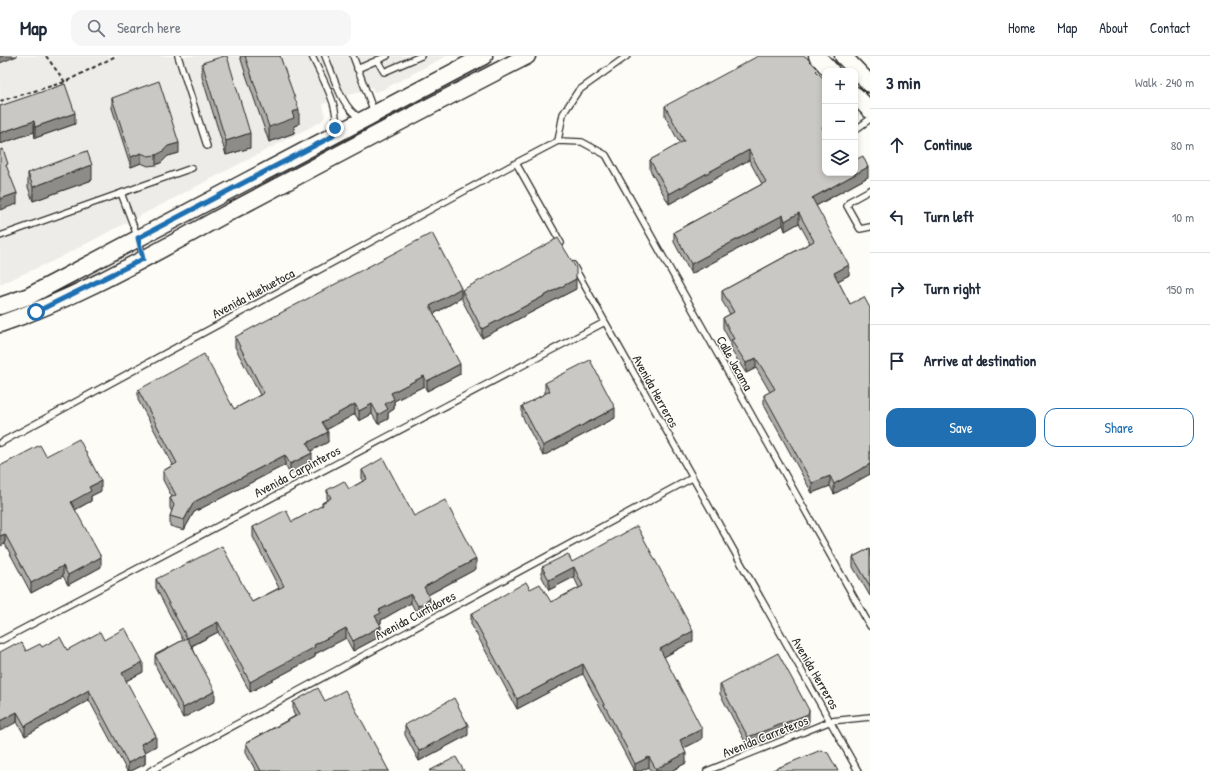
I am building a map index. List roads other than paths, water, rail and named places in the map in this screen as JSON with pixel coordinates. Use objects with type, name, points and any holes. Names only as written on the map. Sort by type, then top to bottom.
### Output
[{"type":"main road","points":[[0,306],[29,296],[484,56]]},
{"type":"main road","points":[[0,324],[36,312],[143,259],[401,121],[528,56]]},
{"type":"main road","points":[[817,56],[829,68]]},
{"type":"main road","points":[[843,56],[870,84]]},
{"type":"main road","points":[[858,98],[870,110]]},
{"type":"main road","points":[[393,105],[401,121]]},
{"type":"lane","points":[[178,56],[207,146]]},
{"type":"lane","points":[[312,56],[337,117],[333,136]]},
{"type":"lane","points":[[325,56],[350,110],[370,116]]},
{"type":"lane","points":[[353,56],[370,116]]},
{"type":"lane","points":[[357,69],[387,56]]},
{"type":"lane","points":[[378,60],[384,72],[421,56]]},
{"type":"lane","points":[[562,246],[516,163],[558,141],[563,114],[578,91],[627,56]]},
{"type":"lane","points":[[329,95],[339,89]]},
{"type":"lane","points":[[858,128],[870,119]]},
{"type":"lane","name":"Calle Jacama","points":[[558,141],[582,142],[606,155],[870,626]]},
{"type":"lane","name":"Avenida Huehuetoca","points":[[0,443],[516,163]]},
{"type":"lane","points":[[0,236],[192,168]]},
{"type":"lane","points":[[870,190],[850,201],[847,206],[860,229],[863,230],[870,227]]},
{"type":"lane","points":[[121,193],[138,238],[143,259]]},
{"type":"lane","name":"Avenida Herreros","points":[[570,260],[858,771]]},
{"type":"lane","name":"Avenida Carpinteros","points":[[0,640],[605,322]]},
{"type":"lane","name":"Avenida Curtidores","points":[[150,771],[692,478]]},
{"type":"lane","points":[[831,721],[870,717]]},
{"type":"lane","name":"Avenida Carreteros","points":[[707,771],[831,721]]}]
